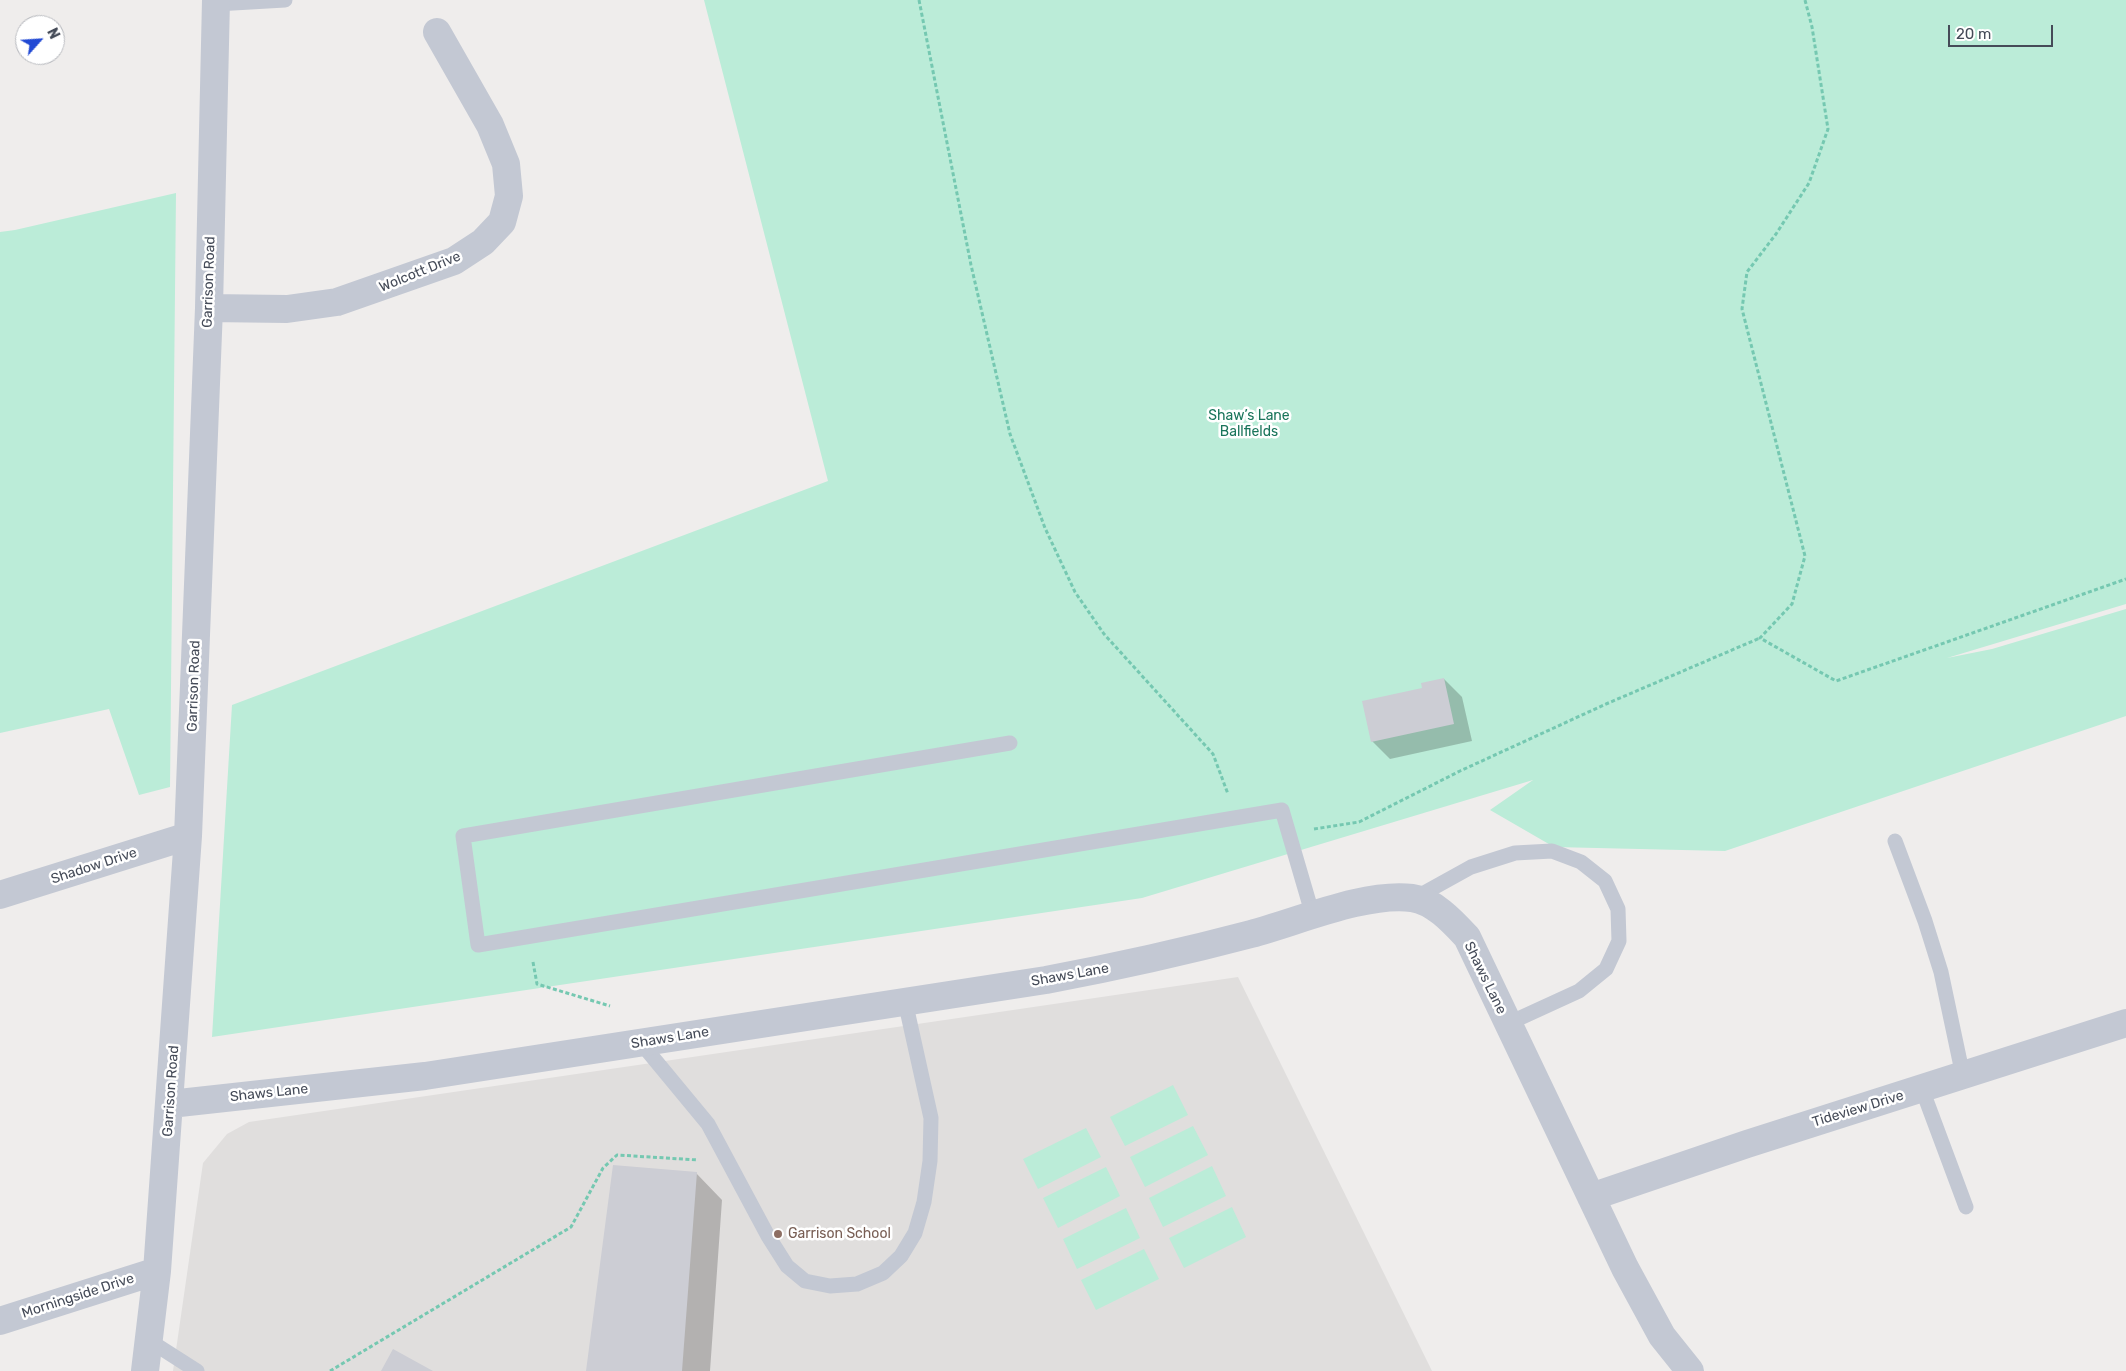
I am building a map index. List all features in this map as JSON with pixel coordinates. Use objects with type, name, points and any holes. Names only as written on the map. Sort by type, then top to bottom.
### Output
[{"type":"street","name":"Garrison Road","points":[[145,1371],[150,1342],[157,1271],[188,836],[209,308],[216,2]]},
{"type":"street","name":"Wolcott Drive","points":[[209,308],[287,309],[337,302],[454,261],[484,242],[502,222],[510,196],[506,164],[490,125],[437,32]]},
{"type":"street","name":"Shadow Drive","points":[[0,896],[188,836]]},
{"type":"street","name":"Shaws Lane","points":[[170,1104],[425,1076],[1046,980],[1129,964],[1252,934],[1385,896],[1415,898],[1444,913],[1467,937],[1625,1268],[1662,1336],[1690,1371]]},
{"type":"street","name":"Tideview Drive","points":[[1591,1197],[1747,1144],[2126,1023]]},
{"type":"street","name":"Morningside Drive","points":[[0,1320],[157,1271]]},
{"type":"lane","points":[[216,2],[285,0]]},
{"type":"lane","points":[[1010,743],[463,836],[478,945],[1282,810],[1312,916]]},
{"type":"lane","points":[[1895,841],[1925,921],[1941,972],[1963,1076]]},
{"type":"lane","points":[[1415,898],[1471,867],[1515,853],[1552,851],[1581,862],[1605,881],[1618,909],[1619,941],[1606,969],[1580,991],[1507,1024]]},
{"type":"lane","points":[[641,1043],[708,1124],[768,1236],[787,1266],[805,1281],[830,1286],[857,1284],[883,1273],[900,1256],[915,1233],[924,1202],[930,1161],[931,1118],[905,1001]]},
{"type":"lane","points":[[1922,1089],[1966,1207]]},
{"type":"lane","points":[[150,1342],[197,1371]]},
{"type":"path","points":[[919,0],[969,256],[1010,434],[1045,528],[1075,592],[1104,634],[1213,754],[1237,818]]},
{"type":"path","points":[[1288,833],[1359,822],[1460,771],[1606,704],[1760,638],[1792,604],[1805,556],[1742,310],[1748,272],[1776,234],[1809,183],[1828,129],[1812,27],[1805,0]]},
{"type":"path","points":[[1760,638],[1836,682],[2126,579]]},
{"type":"path","points":[[537,984],[610,1006]]},
{"type":"path","points":[[330,1371],[571,1227],[603,1168],[616,1155],[704,1161]]},
{"type":"shaded area","name":"Garrison School","points":[[1238,977],[1432,1371],[173,1371],[203,1163],[227,1134],[249,1122]]},
{"type":"green space","name":"Shaw’s Lane Ballfields","points":[[704,0],[2126,0],[2126,604],[1947,658],[1992,649],[2126,609],[2126,716],[1725,851],[1554,847],[1490,810],[1533,780],[1142,898],[212,1037],[232,705],[828,481]]},
{"type":"green space","points":[[176,193],[170,787],[139,795],[109,709],[0,733],[0,232]]},
{"type":"green space","points":[[1173,1085],[1188,1115],[1125,1146],[1110,1117]]},
{"type":"green space","points":[[1193,1126],[1208,1155],[1145,1187],[1130,1157]]},
{"type":"green space","points":[[1086,1128],[1101,1157],[1038,1189],[1023,1159]]},
{"type":"green space","points":[[1212,1166],[1226,1196],[1163,1227],[1149,1198]]},
{"type":"green space","points":[[1106,1167],[1120,1196],[1058,1228],[1043,1198]]},
{"type":"green space","points":[[1232,1207],[1246,1237],[1184,1268],[1169,1238]]},
{"type":"green space","points":[[1126,1208],[1140,1238],[1077,1269],[1063,1239]]},
{"type":"green space","points":[[1144,1249],[1159,1279],[1096,1310],[1081,1280]]},
{"type":"building","points":[[1444,678],[1454,724],[1371,742],[1362,701],[1422,688],[1421,683]]},
{"type":"building","points":[[613,1165],[697,1172],[682,1371],[586,1371]]},
{"type":"building","points":[[393,1349],[433,1371],[381,1371]]},
{"type":"place","name":"Garrison School","points":[[778,1234]]}]
